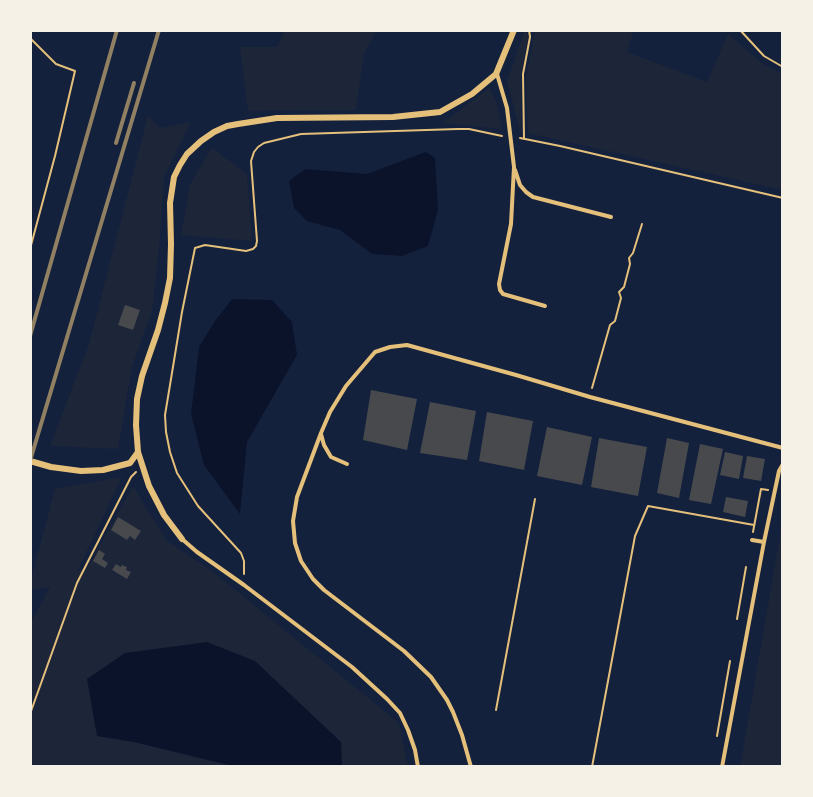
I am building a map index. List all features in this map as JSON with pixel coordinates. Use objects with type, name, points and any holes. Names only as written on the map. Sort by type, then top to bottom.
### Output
[{"type":"street","points":[[182,539],[148,486],[138,452],[136,425],[137,399],[142,376],[158,330],[170,278],[170,203],[174,177],[187,154],[213,132],[238,124],[277,118],[393,117],[440,112],[472,94],[496,74],[514,30]]},
{"type":"street","points":[[30,461],[81,471],[103,470],[130,463],[138,452]]},
{"type":"lane","points":[[496,74],[507,108],[514,167],[511,224],[499,284],[500,290],[503,294],[545,306]]},
{"type":"lane","points":[[514,167],[520,185],[533,197],[611,217]]},
{"type":"lane","points":[[471,767],[453,712],[431,678],[404,651],[324,590],[301,561],[295,543],[293,521],[297,497],[321,433],[330,412],[346,386],[375,352],[390,346],[407,345],[590,397],[783,448]]},
{"type":"lane","points":[[321,433],[324,445],[331,457],[347,464]]},
{"type":"lane","points":[[722,767],[764,542],[779,471],[783,464]]},
{"type":"lane","points":[[182,539],[352,667],[387,699],[400,713],[408,730],[418,767]]},
{"type":"lane","points":[[752,540],[764,542]]},
{"type":"path","points":[[524,139],[523,74],[530,38],[529,30]]},
{"type":"path","points":[[740,30],[764,56],[783,67]]},
{"type":"path","points":[[30,38],[56,64],[75,71],[30,249]]},
{"type":"path","points":[[244,585],[244,561],[241,553],[198,506],[177,473],[170,452],[165,415],[195,248],[205,245],[246,251],[256,246],[251,161],[258,147],[264,143],[301,134],[469,129],[524,139],[783,198]]},
{"type":"path","points":[[590,397],[610,325],[615,321],[621,298],[619,292],[624,287],[630,264],[629,258],[633,253],[642,224]]},
{"type":"path","points":[[30,714],[77,583],[131,477],[141,465]]},
{"type":"path","points":[[752,540],[761,489],[775,491]]},
{"type":"path","points":[[496,710],[535,499]]},
{"type":"path","points":[[592,767],[635,536],[648,506],[754,525]]},
{"type":"path","points":[[737,619],[746,567]]},
{"type":"path","points":[[717,736],[730,662]]},
{"type":"shaded area","points":[[285,30],[377,30],[364,53],[356,110],[248,111],[240,47],[277,47]]},
{"type":"shaded area","points":[[525,30],[528,38],[521,76],[521,134],[507,81]]},
{"type":"shaded area","points":[[535,30],[634,30],[627,52],[707,82],[728,34],[763,64],[783,74],[783,190],[528,133],[526,79]]},
{"type":"shaded area","points":[[489,88],[496,101],[502,129],[443,123]]},
{"type":"shaded area","points":[[148,116],[160,128],[191,122],[164,177],[152,311],[132,366],[118,449],[50,446],[89,344]],"holes":[[[125,306],[140,310],[133,330],[118,325]]]},
{"type":"shaded area","points":[[212,148],[247,174],[252,241],[181,235],[190,184]]},
{"type":"shaded area","points":[[426,152],[435,158],[438,210],[428,246],[402,256],[372,254],[340,230],[307,221],[294,208],[289,181],[305,169],[367,174]]},
{"type":"shaded area","points":[[232,299],[272,300],[292,322],[297,355],[247,442],[240,514],[204,465],[191,414],[199,347]]},
{"type":"shaded area","points":[[122,477],[77,572],[89,565],[133,486],[166,540],[212,571],[399,723],[408,767],[338,767],[342,765],[97,735],[237,767],[30,767],[30,624],[50,587],[30,590],[30,583],[55,489]],"holes":[[[118,518],[140,531],[135,539],[130,536],[127,540],[111,530]],[[116,564],[127,567],[126,570],[131,572],[127,579],[112,571]]]},
{"type":"shaded area","points":[[782,524],[783,767],[740,767]]},
{"type":"shaded area","points":[[207,642],[255,661],[341,742],[342,765],[338,767],[237,767],[134,742],[97,736],[87,679],[125,653]]},
{"type":"building","points":[[125,305],[140,310],[133,330],[118,325]]},
{"type":"building","points":[[371,390],[417,399],[407,450],[363,440]]},
{"type":"building","points":[[430,402],[476,411],[467,460],[420,453]]},
{"type":"building","points":[[487,412],[533,421],[524,470],[479,461]]},
{"type":"building","points":[[547,427],[592,437],[582,485],[537,476]]},
{"type":"building","points":[[599,438],[647,447],[638,496],[591,487]]},
{"type":"building","points":[[667,438],[689,443],[679,498],[657,493]]},
{"type":"building","points":[[700,444],[723,449],[711,504],[689,500]]},
{"type":"building","points":[[725,452],[743,456],[739,479],[720,475]]},
{"type":"building","points":[[747,456],[765,459],[761,481],[743,478]]},
{"type":"building","points":[[726,497],[748,501],[745,517],[723,512]]},
{"type":"building","points":[[118,517],[141,531],[135,540],[130,536],[127,540],[111,530]]},
{"type":"building","points":[[99,550],[105,554],[102,559],[108,563],[105,568],[93,561]]},
{"type":"building","points":[[116,564],[127,567],[126,570],[131,572],[127,579],[112,570]]},
{"type":"railway","points":[[30,336],[117,30]]},
{"type":"railway","points":[[30,461],[159,30]]},
{"type":"railway","points":[[116,143],[134,83]]}]
